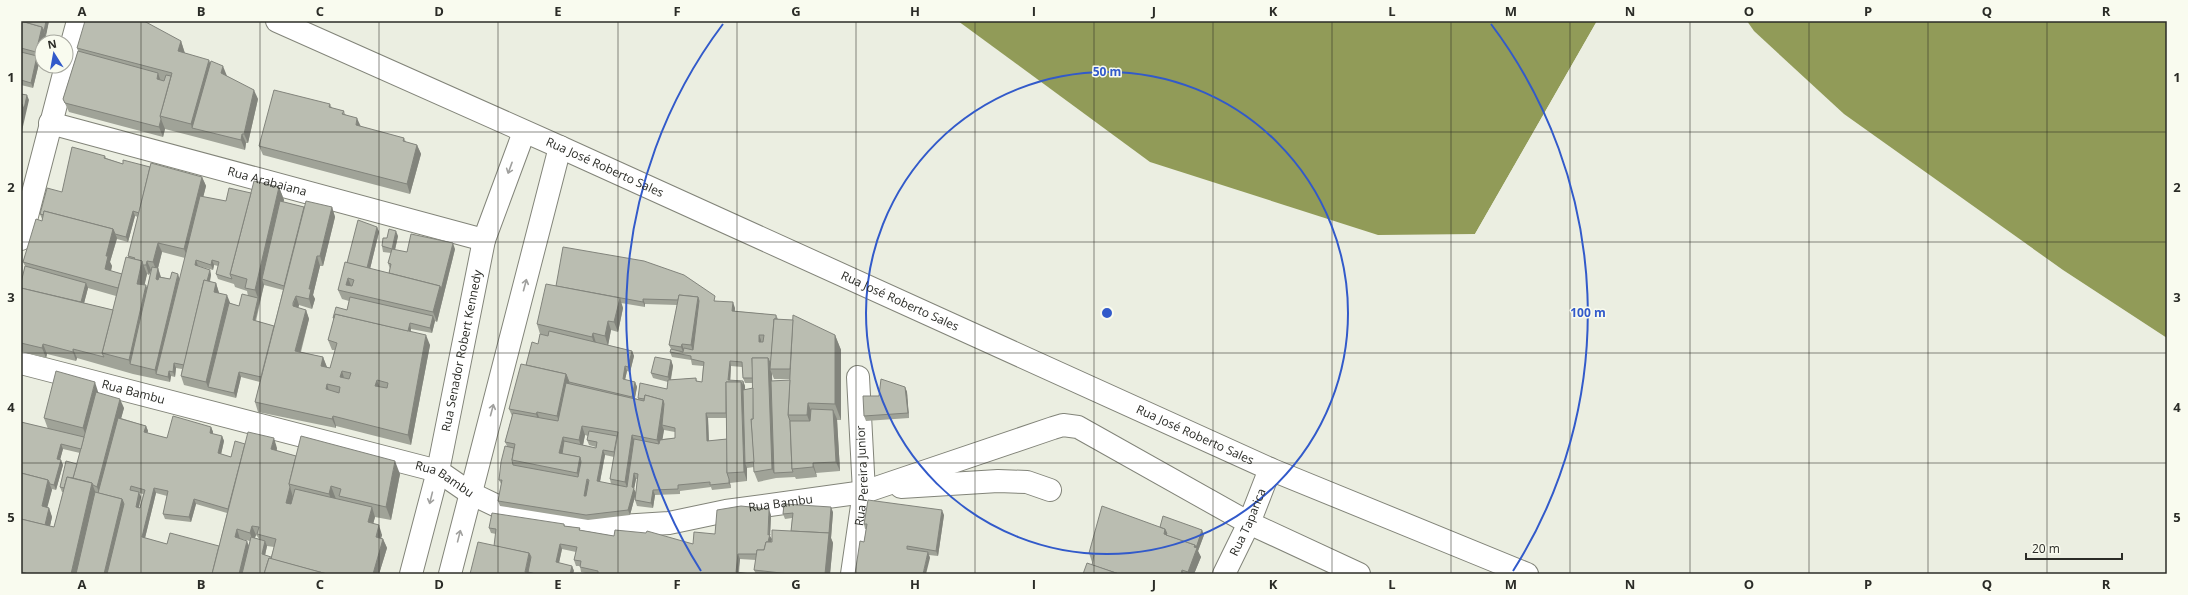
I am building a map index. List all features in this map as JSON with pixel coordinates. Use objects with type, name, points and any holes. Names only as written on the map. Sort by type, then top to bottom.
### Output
[{"type":"street","points":[[74,36],[78,21]]},
{"type":"street","name":"Rua José Roberto Sales","points":[[277,21],[560,147],[1270,469],[1527,574]]},
{"type":"street","points":[[21,239],[64,74]]},
{"type":"street","name":"Rua Arabaiana","points":[[50,123],[484,240]]},
{"type":"street","name":"Rua Senador Robert Kennedy","points":[[411,574],[438,471],[484,240],[524,132]]},
{"type":"street","points":[[450,574],[560,147]]},
{"type":"street","name":"Rua Bambu","points":[[21,362],[438,471],[470,493],[518,516],[605,527],[669,523],[726,512],[868,490],[998,481],[1027,482],[1050,490]]},
{"type":"street","name":"Rua Pereira Junior","points":[[852,574],[868,490],[858,377]]},
{"type":"street","name":"Rua Bambu","points":[[868,490],[1063,425],[1078,427],[1249,523]]},
{"type":"street","name":"Rua Taparica","points":[[1224,574],[1249,523],[1270,469]]},
{"type":"street","points":[[1249,523],[1359,574]]},
{"type":"shaded area","points":[[958,21],[1597,21],[1475,234],[1378,235],[1150,162]]},
{"type":"shaded area","points":[[1747,21],[2167,21],[2167,338],[2063,270],[1844,114],[1754,31]]},
{"type":"pier","points":[[1597,21],[1599,21],[1475,236],[1475,234]]},
{"type":"building","points":[[21,21],[42,27],[40,34],[34,34],[34,51],[21,48]]},
{"type":"building","points":[[21,21],[46,21],[44,31],[42,27]]},
{"type":"building","points":[[85,21],[144,21],[181,41],[178,51],[209,60],[191,124],[160,116],[172,73],[77,48]]},
{"type":"building","points":[[78,51],[158,73],[157,79],[164,81],[166,75],[171,76],[160,116],[161,119],[159,127],[65,103],[63,99],[71,74],[74,74],[74,64]]},
{"type":"building","points":[[21,52],[34,55],[34,70],[31,83],[21,80]]},
{"type":"building","points":[[211,61],[223,66],[221,73],[254,90],[244,134],[242,134],[241,140],[192,128]]},
{"type":"building","points":[[274,90],[330,104],[329,107],[344,111],[342,114],[357,118],[356,125],[404,138],[403,141],[417,145],[407,184],[259,146]]},
{"type":"building","points":[[21,94],[27,95],[24,109],[21,104]]},
{"type":"building","points":[[72,147],[105,156],[104,158],[123,164],[123,160],[150,167],[139,213],[133,211],[126,237],[115,234],[113,229],[44,211],[44,215],[40,214],[47,188],[62,192]]},
{"type":"building","points":[[151,163],[202,177],[184,249],[158,243],[153,262],[147,261],[146,265],[143,265],[142,261],[128,256]]},
{"type":"building","points":[[254,181],[279,187],[255,290],[245,288],[247,279],[230,274]]},
{"type":"building","points":[[229,188],[251,193],[230,274],[232,279],[216,274],[219,262],[212,260],[211,265],[196,260],[195,265],[210,270],[207,281],[204,280],[184,365],[174,363],[173,372],[169,371],[168,377],[156,374],[200,196],[226,201]]},
{"type":"building","points":[[280,201],[304,207],[284,286],[262,279]]},
{"type":"building","points":[[306,201],[332,207],[320,256],[317,256],[309,289],[311,289],[309,299],[296,296],[293,303],[293,306],[306,310],[295,351],[323,357],[321,366],[330,368],[337,343],[328,340],[335,314],[426,335],[408,435],[333,416],[332,419],[255,402]],"holes":[[[342,371],[351,373],[349,379],[340,377]],[[377,380],[388,383],[387,388],[375,386]],[[327,384],[340,387],[339,393],[326,389]]]},
{"type":"building","points":[[44,211],[113,229],[106,256],[108,256],[105,269],[122,274],[118,288],[23,262],[36,219],[42,221]]},
{"type":"building","points":[[358,220],[377,227],[367,268],[347,263]]},
{"type":"building","points":[[389,229],[396,231],[392,249],[382,246],[383,238],[387,238]]},
{"type":"building","points":[[411,234],[453,243],[441,290],[440,286],[389,273],[391,264],[388,263],[392,249],[407,252]]},
{"type":"building","points":[[563,247],[644,261],[684,275],[715,296],[714,301],[733,302],[732,311],[776,315],[776,319],[774,319],[771,363],[768,358],[752,358],[753,378],[743,378],[742,362],[730,361],[728,380],[743,381],[743,386],[741,382],[726,382],[726,413],[706,413],[707,441],[727,439],[727,473],[729,483],[710,485],[710,482],[678,485],[678,489],[653,490],[651,503],[635,500],[638,474],[634,473],[632,487],[634,488],[628,510],[586,515],[498,501],[502,480],[499,480],[501,462],[505,446],[514,448],[512,460],[513,465],[578,477],[581,462],[580,457],[562,454],[564,441],[596,448],[597,442],[587,440],[589,431],[617,436],[614,452],[603,450],[597,481],[627,487],[634,439],[659,444],[660,440],[675,438],[675,428],[662,425],[663,400],[645,395],[644,399],[638,398],[640,383],[667,389],[668,380],[696,378],[696,381],[702,382],[704,362],[691,359],[691,356],[670,352],[671,349],[683,352],[684,348],[693,350],[699,301],[698,297],[679,295],[678,300],[643,299],[643,302],[556,286]],"holes":[[[759,335],[764,335],[763,342],[759,342]],[[587,479],[589,480],[586,496],[584,496]]]},
{"type":"building","points":[[126,257],[142,261],[137,284],[146,285],[129,360],[102,353]]},
{"type":"building","points":[[345,262],[440,286],[433,312],[338,290]],"holes":[[[348,278],[354,280],[352,286],[346,285]]]},
{"type":"building","points":[[25,266],[86,283],[81,302],[21,288]]},
{"type":"building","points":[[152,267],[158,268],[156,279],[158,280],[159,277],[170,279],[172,272],[178,274],[155,370],[130,364]]},
{"type":"building","points":[[204,280],[216,283],[214,292],[227,295],[206,382],[181,376]]},
{"type":"building","points":[[546,284],[620,298],[614,322],[608,321],[605,336],[593,333],[592,337],[537,324]]},
{"type":"building","points":[[21,288],[113,310],[102,353],[104,357],[73,349],[73,352],[43,344],[42,348],[21,343]]},
{"type":"building","points":[[242,294],[258,298],[253,320],[274,326],[261,377],[239,372],[234,393],[208,387],[229,303],[239,306]]},
{"type":"building","points":[[679,295],[698,297],[691,345],[682,344],[681,347],[669,345]]},
{"type":"building","points":[[350,297],[433,316],[430,328],[410,323],[408,331],[335,314],[333,318],[336,307],[347,310]]},
{"type":"building","points":[[793,315],[835,335],[835,404],[808,403],[807,415],[788,415]]},
{"type":"building","points":[[774,319],[793,320],[790,369],[770,369]]},
{"type":"building","points":[[549,331],[632,351],[628,367],[625,366],[623,379],[635,382],[632,397],[569,382],[566,374],[526,365],[532,342],[538,344],[540,334],[548,336]]},
{"type":"building","points":[[655,357],[671,360],[668,377],[651,373]]},
{"type":"building","points":[[752,358],[768,358],[772,469],[754,472],[751,419],[753,419]]},
{"type":"building","points":[[521,364],[566,374],[557,416],[509,409]]},
{"type":"building","points":[[56,371],[95,382],[83,428],[44,418]]},
{"type":"building","points":[[881,379],[905,387],[908,413],[864,416],[863,396],[879,396]]},
{"type":"building","points":[[790,380],[788,415],[790,421],[793,472],[774,473],[771,381]]},
{"type":"building","points":[[726,382],[741,382],[744,472],[727,473]]},
{"type":"building","points":[[566,383],[644,401],[645,395],[663,400],[657,440],[632,435],[625,482],[610,479],[618,432],[582,426],[579,440],[563,437],[559,453],[580,457],[577,473],[512,460],[515,444],[505,442],[513,413],[558,421]]},
{"type":"building","points":[[753,388],[753,419],[751,419],[754,462],[745,463],[743,390]]},
{"type":"building","points":[[96,392],[120,399],[97,487],[92,483],[73,478]]},
{"type":"building","points":[[811,409],[833,410],[836,462],[813,463],[813,467],[792,469],[790,421],[810,421]]},
{"type":"building","points":[[173,416],[211,427],[210,433],[222,436],[218,453],[231,457],[235,441],[245,444],[228,509],[194,499],[189,517],[163,514],[168,491],[154,488],[142,537],[167,544],[170,533],[219,546],[212,574],[107,574],[124,504],[122,499],[98,493],[118,418],[146,426],[144,432],[167,438]],"holes":[[[131,486],[145,490],[140,508],[136,507],[139,492],[130,490]]]},
{"type":"building","points":[[21,422],[84,437],[81,449],[61,444],[57,459],[61,460],[54,485],[50,484],[48,480],[21,473]]},
{"type":"building","points":[[248,432],[274,438],[271,449],[296,456],[286,503],[291,504],[295,489],[372,507],[368,522],[379,525],[376,537],[383,539],[373,574],[327,574],[271,559],[276,539],[257,534],[259,527],[252,526],[250,533],[237,529],[235,537],[247,541],[239,574],[212,574]]},
{"type":"building","points":[[301,436],[395,461],[386,507],[339,496],[341,489],[331,486],[329,494],[289,484]]},
{"type":"building","points":[[66,461],[77,464],[73,478],[67,477],[64,488],[60,487]]},
{"type":"building","points":[[21,473],[48,480],[42,506],[49,508],[45,525],[21,519]]},
{"type":"building","points":[[67,477],[92,483],[71,574],[29,574],[21,572],[21,519],[54,527]]},
{"type":"building","points":[[95,492],[122,499],[104,574],[76,574]]},
{"type":"building","points":[[868,500],[942,510],[936,551],[907,546],[907,549],[928,552],[923,574],[855,574],[860,541],[864,542],[867,524],[864,524]]},
{"type":"building","points":[[784,504],[831,507],[829,533],[791,531],[793,513],[783,514]]},
{"type":"building","points":[[741,506],[769,509],[768,535],[770,534],[764,550],[757,550],[757,554],[738,554],[736,572],[751,574],[598,574],[598,571],[580,567],[581,561],[574,560],[577,547],[560,544],[556,562],[572,566],[570,574],[536,574],[528,572],[531,557],[529,553],[494,546],[496,529],[489,528],[492,513],[564,524],[564,526],[580,528],[579,530],[614,536],[615,530],[646,533],[647,531],[693,544],[694,532],[715,534],[717,510]]},
{"type":"building","points":[[1102,506],[1165,529],[1164,534],[1195,545],[1194,547],[1197,548],[1188,572],[1182,570],[1181,574],[1119,574],[1092,565],[1094,555],[1089,553]]},
{"type":"building","points":[[1163,516],[1202,530],[1196,548],[1195,545],[1166,535],[1165,529],[1160,527]]},
{"type":"building","points":[[772,530],[829,533],[825,574],[790,574],[754,570],[757,550],[764,550],[766,542],[772,542]]},
{"type":"building","points":[[251,537],[265,541],[262,554],[271,557],[271,559],[269,558],[264,574],[242,574]]},
{"type":"building","points":[[478,542],[529,553],[525,572],[536,574],[470,574]]},
{"type":"building","points":[[269,558],[327,574],[264,574]]},
{"type":"building","points":[[1087,563],[1119,574],[1083,574]]}]
